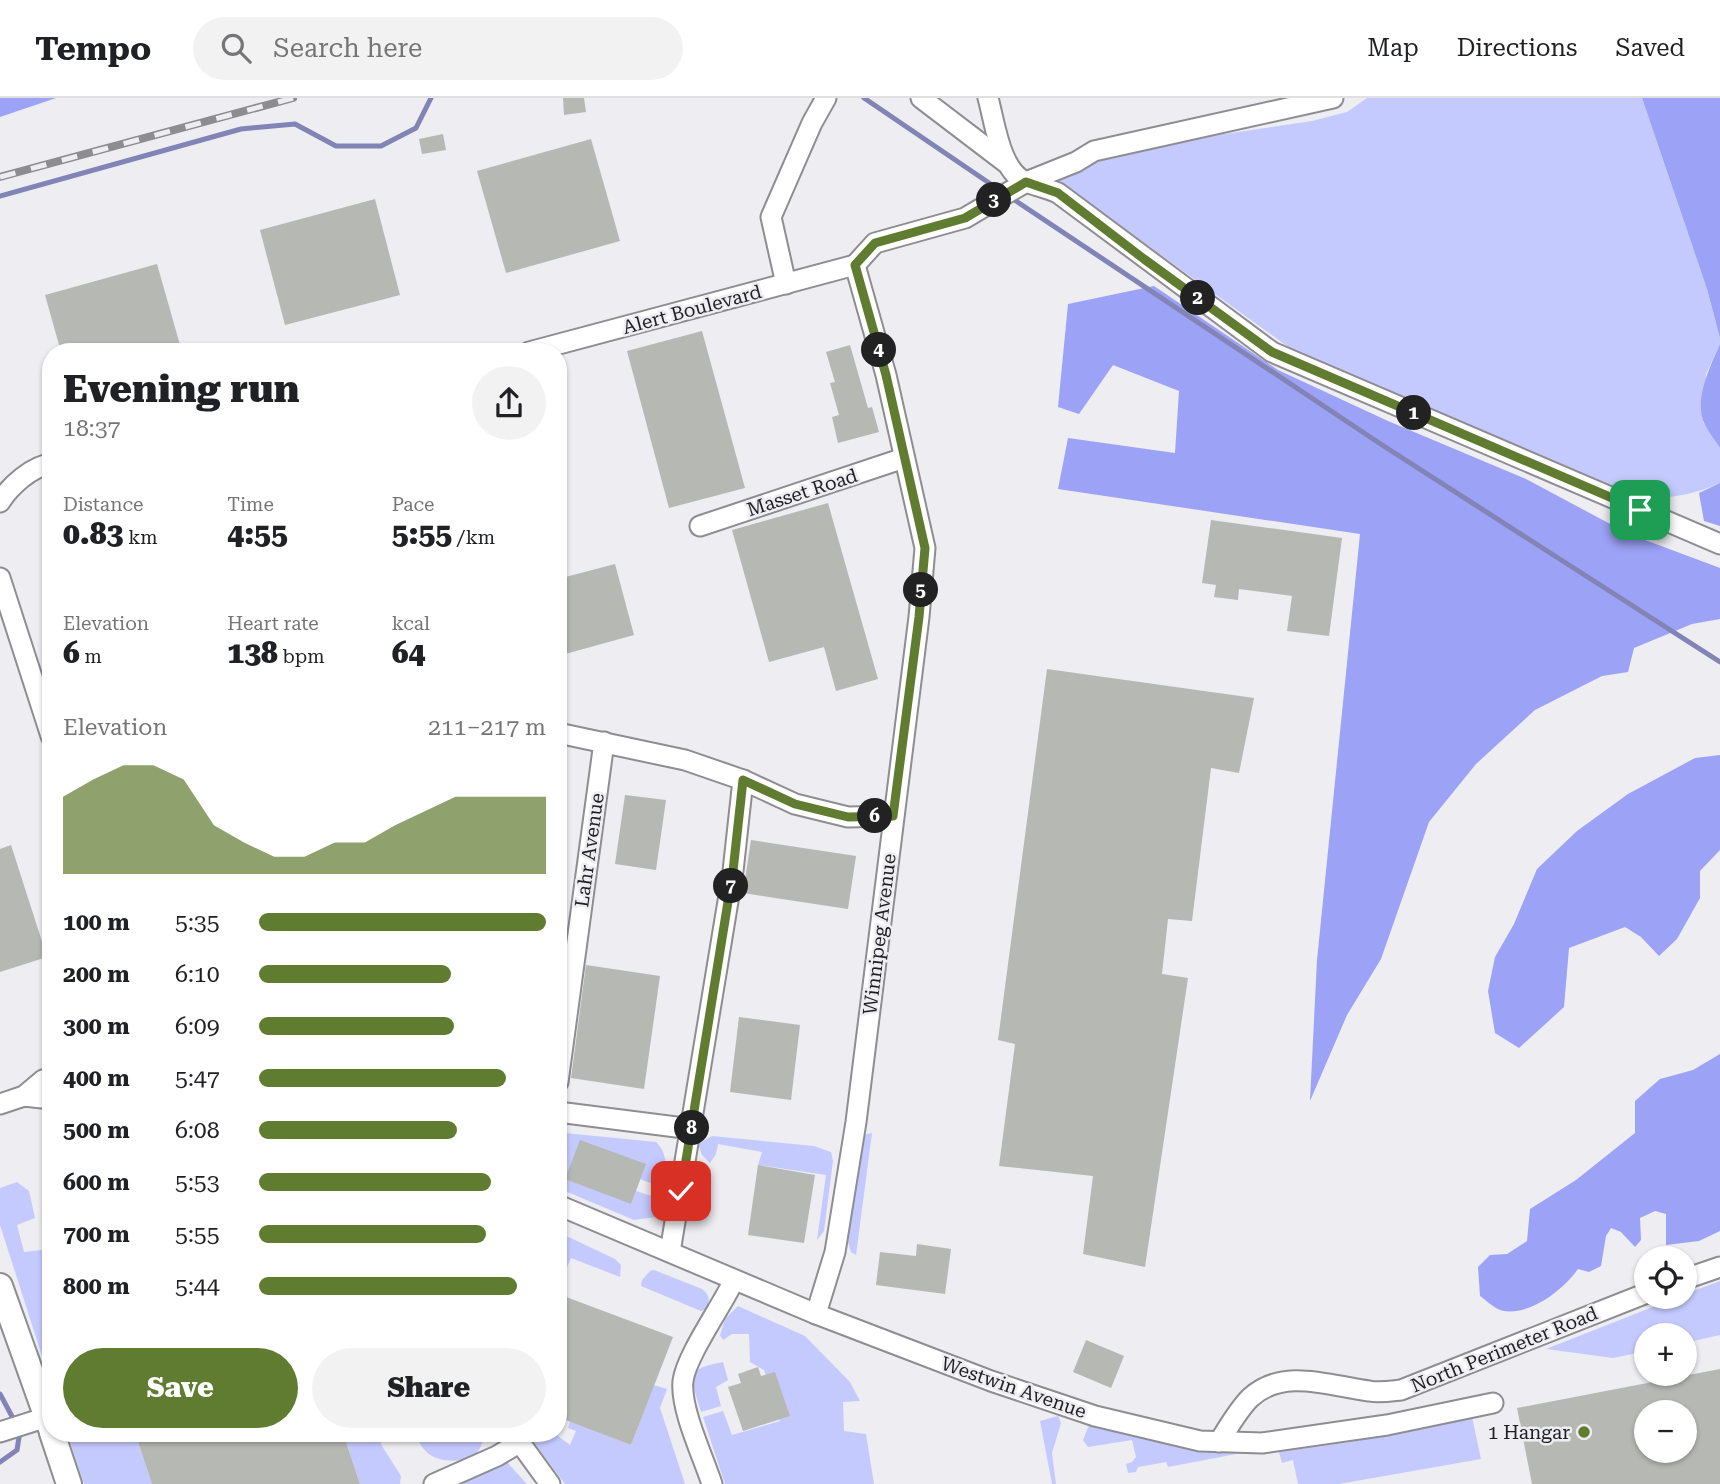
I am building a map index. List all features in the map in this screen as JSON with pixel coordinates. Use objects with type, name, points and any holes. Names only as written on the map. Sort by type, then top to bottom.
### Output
[{"type":"main road","points":[[0,1286],[42,1416]]},
{"type":"main road","points":[[52,1442],[69,1484]]},
{"type":"street","points":[[786,284],[771,217],[812,123],[826,98]]},
{"type":"street","points":[[921,98],[1005,162],[1015,176],[1058,193],[1272,352],[1720,544]]},
{"type":"street","points":[[988,98],[1005,162]]},
{"type":"street","points":[[855,265],[875,243],[965,218],[1026,182],[1104,148],[1333,98]]},
{"type":"street","name":"Alert Boulevard","points":[[563,343],[855,265]]},
{"type":"street","name":"Winnipeg Avenue","points":[[816,1314],[835,1252],[856,1122],[919,617],[925,548],[886,375],[855,265]]},
{"type":"street","name":"Masset Road","points":[[700,526],[904,458]]},
{"type":"street","points":[[0,502],[7,491],[42,465]]},
{"type":"street","points":[[0,578],[42,708]]},
{"type":"street","points":[[567,735],[685,761],[743,780],[795,804],[848,817],[893,816]]},
{"type":"street","name":"Lahr Avenue","points":[[567,1016],[604,743]]},
{"type":"street","points":[[670,1252],[733,871],[743,780]]},
{"type":"street","points":[[0,1104],[24,1096],[42,1081]]},
{"type":"street","points":[[24,1096],[42,1098]]},
{"type":"street","points":[[567,1113],[692,1129]]},
{"type":"street","name":"Westwin Avenue","points":[[567,1209],[816,1314],[991,1381],[1095,1416],[1200,1441],[1262,1443],[1387,1425],[1493,1404]]},
{"type":"street","points":[[1697,1275],[1720,1267]]},
{"type":"street","points":[[712,1484],[683,1400],[683,1379],[734,1280]]},
{"type":"street","name":"North Perimeter Road","points":[[1219,1442],[1250,1399],[1266,1386],[1286,1381],[1310,1381],[1372,1392],[1401,1390],[1634,1298]]},
{"type":"street","points":[[4,1430],[42,1425]]},
{"type":"street","points":[[434,1484],[497,1456],[512,1442]]},
{"type":"street","points":[[519,1442],[550,1484]]},
{"type":"shaded area","points":[[0,98],[56,98],[0,117]]},
{"type":"shaded area","points":[[1367,98],[1642,98],[1707,289],[1720,338],[1720,344],[1706,374],[1703,422],[1720,448],[1720,483],[1680,496],[1637,496],[1291,349],[1060,182],[1064,172],[1092,160],[1184,140],[1312,121],[1347,112]]},
{"type":"shaded area","points":[[1642,98],[1720,98],[1720,338],[1707,289]]},
{"type":"shaded area","points":[[1154,286],[1278,370],[1388,421],[1526,479],[1629,534],[1720,568],[1720,619],[1692,624],[1634,648],[1628,672],[1602,676],[1535,710],[1476,764],[1429,822],[1381,959],[1347,1015],[1310,1101],[1317,960],[1360,534],[1058,489],[1068,438],[1175,453],[1179,391],[1113,365],[1079,414],[1058,407],[1068,304]]},
{"type":"shaded area","points":[[1720,344],[1720,448],[1705,425],[1701,405],[1704,384]]},
{"type":"shaded area","points":[[1720,483],[1720,526],[1704,521],[1699,493]]},
{"type":"shaded area","points":[[1720,755],[1720,850],[1700,871],[1700,898],[1677,939],[1659,956],[1641,937],[1625,927],[1569,948],[1564,1007],[1519,1048],[1495,1033],[1488,991],[1495,957],[1514,924],[1537,869],[1577,831],[1628,794],[1695,758]]},
{"type":"shaded area","points":[[1720,1054],[1720,1231],[1699,1241],[1666,1245],[1666,1214],[1655,1211],[1640,1218],[1641,1240],[1636,1246],[1621,1232],[1611,1228],[1606,1236],[1601,1266],[1589,1272],[1578,1269],[1555,1293],[1535,1305],[1504,1311],[1480,1296],[1478,1267],[1490,1255],[1507,1254],[1527,1241],[1530,1209],[1576,1180],[1635,1133],[1635,1101],[1660,1079],[1693,1070]]},
{"type":"shaded area","points":[[567,1133],[656,1142],[663,1151],[663,1182],[653,1184],[640,1179],[636,1191],[661,1199],[656,1217],[634,1220],[567,1192]]},
{"type":"shaded area","points":[[872,1133],[856,1255],[851,1252],[846,1236],[863,1135]]},
{"type":"shaded area","points":[[712,1136],[814,1146],[831,1152],[833,1161],[824,1231],[817,1240],[826,1175],[758,1165],[762,1152],[718,1144],[710,1163],[702,1155],[698,1144]]},
{"type":"shaded area","points":[[17,1182],[29,1191],[35,1218],[17,1225],[24,1252],[42,1250],[42,1356],[0,1225],[0,1188]]},
{"type":"shaded area","points":[[567,1236],[615,1259],[621,1265],[620,1277],[571,1258],[567,1267]]},
{"type":"shaded area","points":[[654,1270],[702,1289],[709,1299],[705,1310],[701,1311],[641,1286],[642,1280]]},
{"type":"shaded area","points":[[1720,1281],[1720,1335],[1697,1340],[1697,1323],[1634,1323],[1634,1354],[1613,1358],[1546,1349],[1648,1309],[1697,1309],[1697,1290]]},
{"type":"shaded area","points":[[738,1306],[805,1336],[850,1382],[860,1401],[843,1402],[844,1431],[866,1434],[874,1484],[725,1484],[703,1417],[723,1411],[732,1435],[780,1421],[764,1370],[750,1362],[749,1334],[732,1334],[723,1340],[720,1335],[725,1319]]},
{"type":"shaded area","points":[[723,1362],[728,1380],[716,1387],[721,1406],[701,1412],[691,1379],[700,1369]]},
{"type":"shaded area","points":[[654,1385],[667,1389],[660,1408],[685,1484],[565,1484],[534,1442],[566,1442],[570,1445],[576,1431],[568,1428],[570,1421],[631,1445]]},
{"type":"shaded area","points":[[1058,1416],[1061,1423],[1052,1453],[1056,1484],[1052,1484],[1040,1421]]},
{"type":"shaded area","points":[[1472,1417],[1481,1459],[1339,1484],[1298,1484],[1293,1460],[1282,1463],[1279,1452],[1351,1442]]},
{"type":"shaded area","points":[[1089,1425],[1192,1449],[1247,1452],[1168,1467],[1166,1462],[1138,1467],[1136,1472],[1128,1473],[1126,1464],[1136,1457],[1132,1440],[1088,1447],[1083,1440]]},
{"type":"shaded area","points":[[70,1442],[138,1442],[152,1484],[84,1484]]},
{"type":"shaded area","points":[[346,1442],[380,1442],[401,1476],[400,1484],[360,1484]]},
{"type":"shaded area","points":[[420,1442],[482,1442],[480,1448],[470,1457],[450,1461],[429,1454]]},
{"type":"shaded area","points":[[505,1460],[527,1484],[448,1484]]},
{"type":"building","points":[[563,98],[584,98],[586,112],[564,115]]},
{"type":"building","points":[[443,134],[446,150],[422,154],[419,139]]},
{"type":"building","points":[[591,139],[620,241],[506,273],[477,171]]},
{"type":"building","points":[[375,199],[400,295],[285,325],[260,230]]},
{"type":"building","points":[[157,264],[179,343],[58,343],[45,295]]},
{"type":"building","points":[[702,331],[745,488],[669,508],[627,351]]},
{"type":"building","points":[[850,345],[868,408],[872,407],[879,432],[838,443],[832,417],[839,415],[830,383],[835,382],[826,352]]},
{"type":"building","points":[[828,503],[878,679],[836,691],[824,647],[769,662],[732,530]]},
{"type":"building","points":[[1211,520],[1342,538],[1329,636],[1287,631],[1292,596],[1239,589],[1238,600],[1214,597],[1216,585],[1202,583]]},
{"type":"building","points":[[615,564],[634,635],[567,654],[567,577]]},
{"type":"building","points":[[1047,669],[1254,698],[1239,773],[1211,768],[1192,921],[1168,919],[1162,974],[1188,978],[1145,1267],[1083,1254],[1093,1176],[999,1166],[1015,1044],[998,1040]]},
{"type":"building","points":[[625,795],[666,800],[656,870],[615,864]]},
{"type":"building","points":[[751,840],[856,856],[848,909],[743,893]]},
{"type":"building","points":[[11,845],[42,941],[42,959],[0,972],[0,849]]},
{"type":"building","points":[[586,965],[660,976],[644,1089],[571,1078]]},
{"type":"building","points":[[739,1017],[800,1025],[791,1100],[730,1092]]},
{"type":"building","points":[[580,1140],[646,1164],[631,1204],[567,1180]]},
{"type":"building","points":[[758,1165],[815,1175],[804,1243],[748,1235]]},
{"type":"building","points":[[917,1244],[951,1249],[945,1294],[876,1285],[880,1252],[916,1256]]},
{"type":"building","points":[[567,1297],[673,1337],[631,1445],[567,1420]]},
{"type":"building","points":[[1086,1340],[1124,1356],[1111,1388],[1073,1372]]},
{"type":"building","points":[[758,1367],[761,1376],[775,1372],[790,1416],[743,1431],[728,1387],[741,1383],[738,1374]]},
{"type":"building","name":"1 Hangar","points":[[1720,1369],[1720,1484],[1532,1484],[1517,1408],[1634,1386],[1697,1386],[1697,1373]]},
{"type":"building","points":[[138,1442],[346,1442],[360,1484],[152,1484]]},
{"type":"waterway","points":[[0,196],[241,129],[295,124],[336,146],[381,146],[416,128],[431,98]]},
{"type":"waterway","points":[[864,98],[995,187]]},
{"type":"waterway","points":[[1016,201],[1379,443],[1720,662]]},
{"type":"waterway","points":[[0,1394],[15,1422]]},
{"type":"waterway","points":[[0,1462],[17,1450],[20,1431]]},
{"type":"railway","points":[[0,177],[293,98]]},
{"type":"place","name":"1 Hangar","points":[[1584,1432]]},
{"type":"route","points":[[681,1191],[733,871],[743,780],[795,804],[848,817],[893,816],[919,617],[925,548],[886,375],[855,265],[875,243],[965,218],[1026,182],[1046,187],[1058,193],[1272,352],[1640,510]]}]
